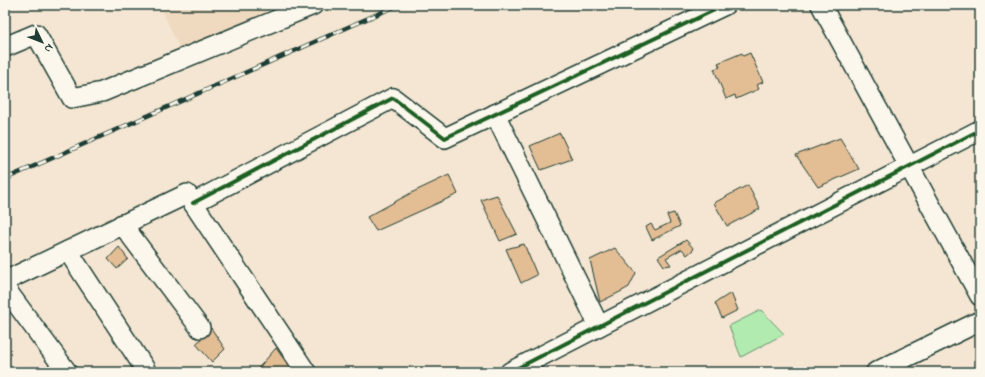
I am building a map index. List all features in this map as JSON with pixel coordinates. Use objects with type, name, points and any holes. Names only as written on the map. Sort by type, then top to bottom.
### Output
[{"type":"street","points":[[5,47],[36,34],[72,98],[102,92],[312,5]]},
{"type":"street","points":[[193,203],[393,98],[445,138],[725,5]]},
{"type":"street","points":[[821,5],[980,296]]},
{"type":"street","points":[[495,114],[599,326]]},
{"type":"street","points":[[510,372],[980,130]]},
{"type":"street","points":[[5,281],[187,194],[306,372]]},
{"type":"street","points":[[122,224],[200,328]]},
{"type":"street","points":[[68,251],[145,369],[144,372]]},
{"type":"street","points":[[5,267],[32,268]]},
{"type":"street","points":[[5,288],[67,372]]},
{"type":"street","points":[[876,372],[980,321]]},
{"type":"shaded area","points":[[160,5],[281,5],[181,52]]},
{"type":"green space","points":[[761,310],[784,334],[741,357],[729,326]]},
{"type":"building","points":[[742,53],[743,56],[750,53],[763,82],[757,85],[759,89],[736,99],[735,95],[726,99],[714,69],[720,67],[718,63]]},
{"type":"building","points":[[560,133],[572,159],[541,170],[530,146]]},
{"type":"building","points":[[840,138],[859,169],[818,187],[796,155]]},
{"type":"building","points":[[449,175],[458,194],[376,231],[367,217],[411,193]]},
{"type":"building","points":[[748,185],[760,209],[727,226],[714,203]]},
{"type":"building","points":[[497,195],[517,234],[500,241],[481,200]]},
{"type":"building","points":[[674,213],[680,226],[652,240],[646,227],[651,224],[655,230],[670,223],[667,215]]},
{"type":"building","points":[[686,240],[694,249],[687,255],[682,249],[666,258],[671,265],[664,266],[658,257]]},
{"type":"building","points":[[524,244],[537,275],[521,283],[506,249]]},
{"type":"building","points":[[119,247],[128,259],[117,269],[108,259]]},
{"type":"building","points":[[615,248],[636,273],[629,287],[600,302],[590,260]]},
{"type":"building","points":[[731,293],[738,310],[722,318],[715,303]]},
{"type":"building","points":[[211,328],[225,349],[212,362],[196,344]]},
{"type":"building","points":[[276,348],[293,372],[255,372]]},
{"type":"railway","points":[[5,179],[398,5]]},
{"type":"cycle path","points":[[193,203],[393,98],[445,138],[725,5]]},
{"type":"cycle path","points":[[510,372],[980,130]]}]
